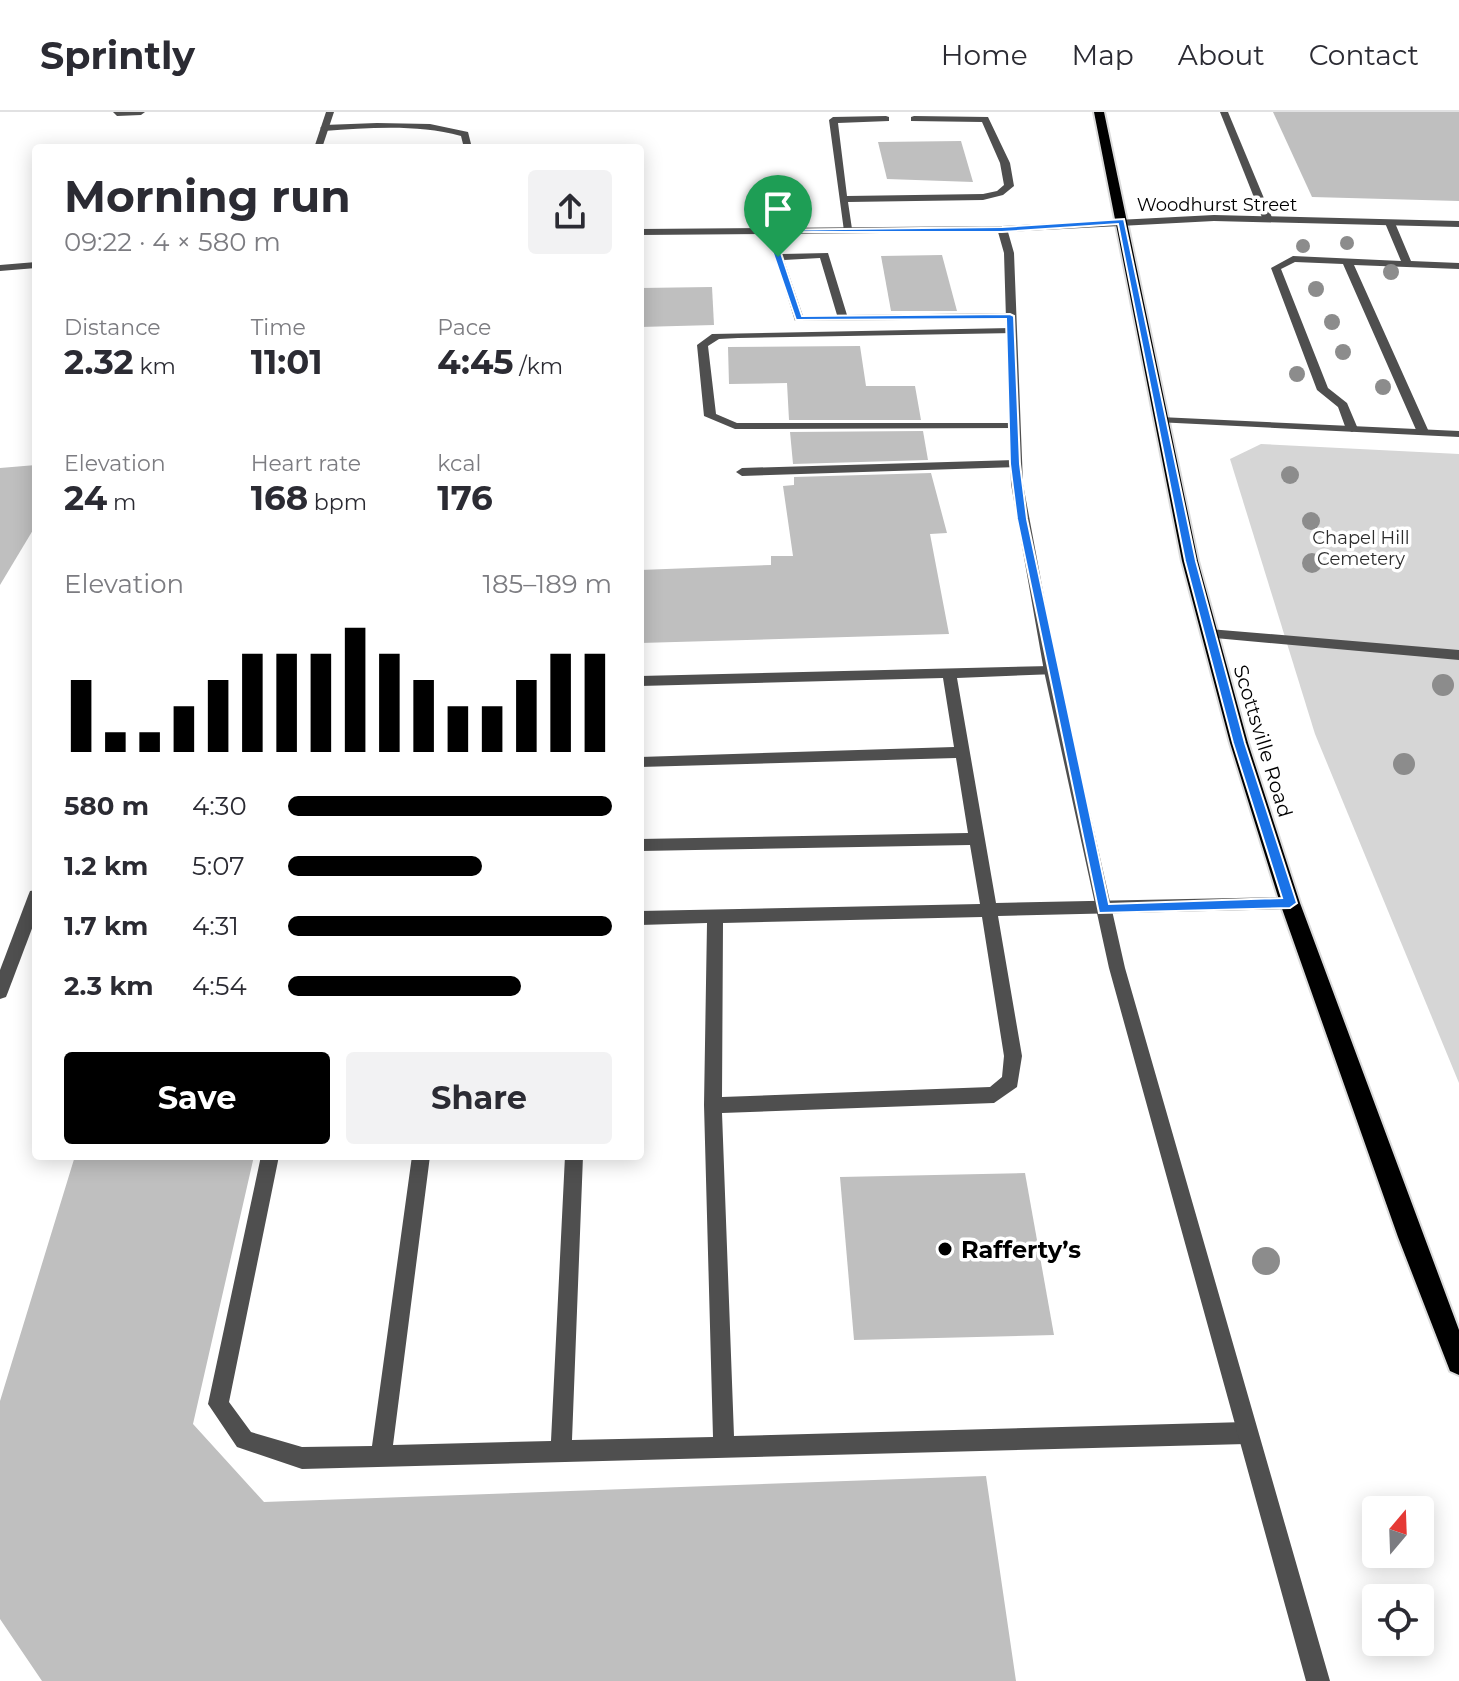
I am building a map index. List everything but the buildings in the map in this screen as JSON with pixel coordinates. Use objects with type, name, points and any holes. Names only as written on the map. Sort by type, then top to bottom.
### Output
[{"type":"main road","name":"Scottsville Road","points":[[1099,112],[1160,420],[1209,634],[1239,743],[1290,903],[1410,1237],[1459,1362]]},
{"type":"street","points":[[116,112],[141,112]]},
{"type":"street","points":[[319,144],[330,112]]},
{"type":"street","points":[[1224,112],[1268,220]]},
{"type":"street","points":[[843,199],[983,197],[1000,193],[1009,186],[1005,163],[983,115],[925,115],[914,119]]},
{"type":"street","points":[[847,229],[833,116],[880,117]]},
{"type":"street","points":[[324,128],[400,125],[444,128],[465,134],[467,144]]},
{"type":"street","name":"Woodhurst Street","points":[[644,232],[1002,229],[1122,221],[1459,224]]},
{"type":"street","points":[[1390,223],[1407,264]]},
{"type":"street","points":[[1002,229],[1009,253],[1015,464],[1022,519],[1051,671],[1104,909],[1246,1433],[1318,1681]]},
{"type":"street","points":[[769,230],[799,319],[1010,324]]},
{"type":"street","points":[[778,257],[824,255],[843,318]]},
{"type":"street","points":[[1352,429],[1343,405],[1323,390],[1276,268],[1293,259],[1459,266]]},
{"type":"street","points":[[1347,261],[1423,432]]},
{"type":"street","points":[[0,268],[32,265]]},
{"type":"street","points":[[1010,324],[716,336],[702,345],[710,416],[735,426],[1013,426]]},
{"type":"street","points":[[1160,420],[1459,434]]},
{"type":"street","points":[[742,472],[1015,464]]},
{"type":"street","points":[[1209,634],[1459,655]]},
{"type":"street","points":[[644,681],[1051,671]]},
{"type":"street","points":[[713,1105],[994,1095],[1011,1081],[1013,1056],[949,673]]},
{"type":"street","points":[[644,762],[962,752]]},
{"type":"street","points":[[644,845],[977,839]]},
{"type":"street","points":[[644,918],[1290,903]]},
{"type":"street","points":[[715,917],[713,1105],[724,1447]]},
{"type":"street","points":[[0,992],[30,925]]},
{"type":"street","points":[[269,1160],[218,1404],[244,1440],[302,1458],[1246,1433]]},
{"type":"street","points":[[381,1456],[420,1160]]},
{"type":"street","points":[[561,1451],[574,1160]]},
{"type":"green space","name":"Chapel Hill Cemetery","points":[[1261,444],[1459,454],[1459,1083],[1315,734],[1230,459]]},
{"type":"place","name":"Rafferty’s","points":[[945,1249]]},
{"type":"route","points":[[1122,221],[1190,561],[1239,743],[1290,903],[1104,909],[1051,671],[1022,519],[1015,464],[1010,316],[799,319],[778,257],[769,230],[1002,229],[1122,221]]}]
